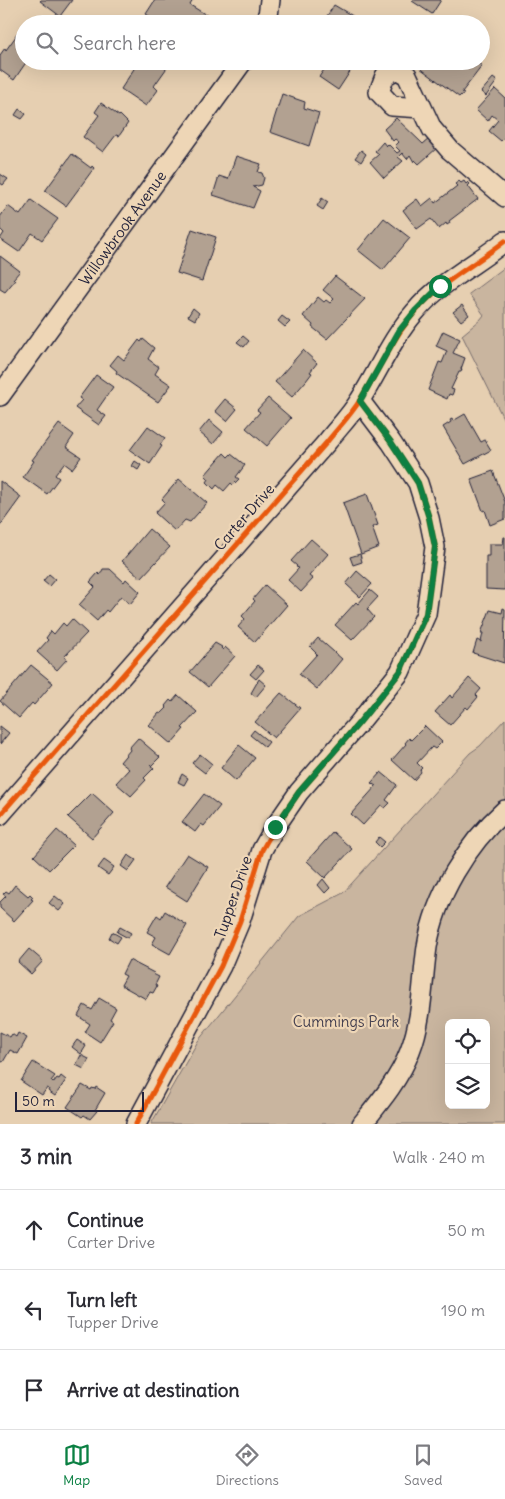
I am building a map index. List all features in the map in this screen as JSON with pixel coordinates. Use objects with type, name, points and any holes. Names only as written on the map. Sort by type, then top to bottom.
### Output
[{"type":"street","points":[[268,15],[270,0]]},
{"type":"street","name":"Willowbrook Avenue","points":[[0,396],[236,70]]},
{"type":"street","points":[[422,108],[432,129],[450,150],[505,197]]},
{"type":"street","name":"Carter Drive","points":[[0,815],[360,401],[399,331],[416,310],[440,286],[484,258],[505,241]]},
{"type":"street","name":"Tupper Drive","points":[[136,1124],[221,966],[240,921],[262,850],[275,827],[299,792],[400,672],[426,614],[435,547],[429,518],[418,483],[391,442],[360,401]]},
{"type":"street","points":[[362,1124],[390,1088],[410,1052],[419,1020],[431,927],[447,887],[472,848],[505,810]]},
{"type":"green space","points":[[505,267],[505,422],[462,335],[484,315],[469,294]]},
{"type":"green space","name":"Cummings Park","points":[[505,719],[505,1124],[151,1124],[198,1041],[299,916],[343,893],[470,753],[480,746]]},
{"type":"building","points":[[41,0],[72,0],[61,15]]},
{"type":"building","points":[[155,0],[193,0],[190,5],[206,15],[148,15],[146,14]]},
{"type":"building","points":[[413,0],[441,0],[432,14]]},
{"type":"building","points":[[334,5],[351,15],[328,15]]},
{"type":"building","points":[[15,37],[15,70],[21,70],[14,80],[0,70],[0,55],[5,48],[6,50]]},
{"type":"building","points":[[133,70],[165,70],[154,86],[158,90],[146,106],[121,89]]},
{"type":"building","points":[[324,70],[351,70],[338,90],[319,77]]},
{"type":"building","points":[[423,70],[479,70],[462,92],[464,93],[462,96],[459,97]]},
{"type":"building","points":[[493,78],[497,81],[486,96],[481,92]]},
{"type":"building","points":[[495,89],[505,98],[505,137],[501,141],[489,131],[498,120],[492,115],[488,121],[476,110]]},
{"type":"building","points":[[282,94],[305,102],[304,108],[319,113],[309,146],[270,132]]},
{"type":"building","points":[[101,103],[120,115],[128,123],[119,136],[116,135],[103,152],[83,137],[99,115],[95,112]]},
{"type":"building","points":[[19,109],[26,114],[22,119],[15,115]]},
{"type":"building","points":[[396,118],[423,144],[429,139],[437,148],[419,164],[415,160],[414,162],[410,155],[407,159],[402,153],[398,157],[403,161],[384,178],[370,162],[379,154],[375,151],[383,142],[386,146],[388,144],[397,153],[400,151],[395,146],[399,142],[395,139],[393,141],[384,129]]},
{"type":"building","points":[[361,150],[366,154],[361,162],[355,158]]},
{"type":"building","points":[[72,154],[91,168],[92,166],[94,168],[66,206],[45,191]]},
{"type":"building","points":[[236,156],[261,164],[258,172],[262,173],[264,178],[262,185],[253,187],[260,191],[253,208],[213,195],[219,176],[228,179]]},
{"type":"building","points":[[0,174],[8,179],[3,185],[0,183]]},
{"type":"building","points":[[459,181],[461,183],[464,181],[466,184],[468,182],[470,184],[468,186],[478,199],[449,221],[450,223],[447,225],[446,223],[439,229],[431,219],[417,229],[403,210],[417,199],[422,206],[432,198],[435,203],[457,186],[455,184]]},
{"type":"building","points":[[322,198],[328,202],[323,210],[317,206]]},
{"type":"building","points":[[31,200],[58,219],[42,240],[32,233],[19,252],[0,239],[4,233],[0,229],[0,217],[8,206],[20,215]]},
{"type":"building","points":[[384,218],[410,238],[383,270],[358,250]]},
{"type":"building","points":[[192,229],[216,237],[202,281],[177,273]]},
{"type":"building","points":[[0,256],[20,271],[5,292],[0,289]]},
{"type":"building","points":[[335,276],[365,299],[327,339],[312,327],[313,325],[303,316],[318,297],[324,302],[326,300],[330,303],[334,299],[323,290]]},
{"type":"building","points":[[462,305],[469,315],[461,321],[453,312]]},
{"type":"building","points":[[193,308],[199,313],[195,320],[188,316]]},
{"type":"building","points":[[282,316],[290,322],[285,327],[278,321]]},
{"type":"building","points":[[443,331],[460,339],[453,353],[465,358],[462,370],[459,372],[451,389],[454,390],[452,395],[449,394],[447,399],[428,390],[439,362],[442,363],[447,351],[436,346]]},
{"type":"building","points":[[243,336],[249,341],[244,347],[237,342]]},
{"type":"building","points":[[143,339],[154,348],[148,359],[159,367],[155,374],[171,385],[158,402],[116,373],[117,371],[110,365],[118,355],[124,360],[139,340],[141,342]]},
{"type":"building","points":[[303,350],[317,363],[310,372],[312,373],[292,397],[275,382]]},
{"type":"building","points":[[96,375],[113,387],[97,410],[106,416],[99,425],[75,408],[82,400],[79,398]]},
{"type":"building","points":[[268,398],[291,418],[267,446],[246,428],[260,412],[257,410]]},
{"type":"building","points":[[225,399],[237,409],[227,421],[215,411]]},
{"type":"building","points":[[465,414],[481,442],[485,440],[491,450],[465,464],[443,427],[451,422],[450,420],[452,419],[453,421]]},
{"type":"building","points":[[209,420],[223,432],[213,444],[199,432]]},
{"type":"building","points":[[59,424],[74,435],[66,447],[81,457],[72,469],[64,463],[55,475],[59,478],[47,494],[23,477],[34,461],[32,460]]},
{"type":"building","points":[[148,426],[165,438],[150,464],[130,450]]},
{"type":"building","points":[[224,453],[228,457],[231,454],[245,465],[236,477],[239,479],[233,485],[231,483],[224,491],[217,485],[214,489],[207,482],[209,479],[205,475]]},
{"type":"building","points":[[135,461],[141,465],[138,470],[132,466]]},
{"type":"building","points":[[493,471],[505,502],[505,519],[490,525],[471,479]]},
{"type":"building","points":[[179,479],[207,503],[190,522],[185,520],[175,531],[155,513],[165,502],[162,499]]},
{"type":"building","points":[[0,481],[21,497],[0,526]]},
{"type":"building","points":[[367,494],[378,525],[372,527],[379,547],[361,554],[343,503]]},
{"type":"building","points":[[149,529],[170,547],[141,578],[122,561]]},
{"type":"building","points":[[504,537],[505,590],[486,589],[486,556],[489,556],[489,544],[503,544]]},
{"type":"building","points":[[311,539],[328,554],[309,576],[313,579],[301,592],[288,580],[299,568],[291,561]]},
{"type":"building","points":[[360,554],[362,562],[353,565],[350,557]]},
{"type":"building","points":[[103,569],[110,569],[124,582],[126,579],[140,592],[130,604],[121,596],[108,612],[106,610],[97,621],[79,605],[95,587],[90,582],[98,573],[100,575]]},
{"type":"building","points":[[357,571],[372,584],[360,597],[346,584]]},
{"type":"building","points":[[49,574],[55,579],[49,586],[43,581]]},
{"type":"building","points":[[265,585],[287,605],[255,642],[238,627],[245,619],[242,616],[255,601],[253,599]]},
{"type":"building","points":[[370,590],[378,597],[367,609],[374,617],[352,640],[335,625]]},
{"type":"building","points":[[503,608],[505,609],[504,663],[473,653],[477,640],[481,642],[483,633],[481,633],[490,610],[502,613]]},
{"type":"building","points":[[72,619],[87,633],[64,657],[67,659],[57,670],[37,652],[48,640],[46,638],[51,631],[54,634],[63,623],[66,626]]},
{"type":"building","points":[[318,638],[342,659],[317,689],[299,674],[317,654],[310,647]]},
{"type":"building","points":[[215,643],[222,647],[223,650],[225,647],[235,656],[208,687],[190,672]]},
{"type":"building","points":[[31,665],[53,683],[34,705],[32,703],[19,718],[0,701]]},
{"type":"building","points":[[258,665],[264,670],[256,679],[250,674]]},
{"type":"building","points":[[469,678],[481,689],[476,695],[478,697],[450,725],[435,712],[450,695],[452,698]]},
{"type":"building","points":[[259,679],[266,685],[256,697],[251,693]]},
{"type":"building","points":[[281,693],[300,708],[274,738],[255,722]]},
{"type":"building","points":[[178,695],[197,712],[182,728],[184,729],[171,744],[149,725],[159,713],[161,714],[167,708],[165,706],[170,700],[172,702]]},
{"type":"building","points":[[0,726],[9,733],[0,744]]},
{"type":"building","points":[[425,726],[442,742],[435,749],[432,747],[417,763],[422,768],[414,780],[392,760],[409,738],[411,740]]},
{"type":"building","points":[[254,730],[269,742],[265,747],[250,735]]},
{"type":"building","points":[[138,738],[160,757],[151,766],[154,768],[144,778],[146,780],[131,796],[116,783],[129,769],[120,762]]},
{"type":"building","points":[[239,745],[255,758],[236,781],[221,768]]},
{"type":"building","points":[[200,754],[212,764],[205,773],[192,763]]},
{"type":"building","points":[[381,772],[397,785],[386,800],[390,803],[385,808],[381,805],[363,825],[351,814],[376,786],[371,783]]},
{"type":"building","points":[[182,774],[188,778],[184,785],[178,782]]},
{"type":"building","points":[[92,793],[114,813],[92,838],[68,817]]},
{"type":"building","points":[[204,794],[220,806],[204,826],[201,824],[195,832],[182,822]]},
{"type":"building","points":[[57,830],[74,845],[49,870],[34,856]]},
{"type":"building","points":[[333,832],[352,849],[325,878],[307,861]]},
{"type":"building","points":[[379,837],[385,842],[380,847],[375,842]]},
{"type":"building","points":[[187,854],[208,867],[187,901],[165,887]]},
{"type":"building","points":[[128,855],[136,860],[128,871],[121,866]]},
{"type":"building","points":[[104,860],[114,867],[108,875],[98,868]]},
{"type":"building","points":[[323,879],[330,888],[325,893],[318,885]]},
{"type":"building","points":[[15,885],[28,896],[30,894],[33,900],[14,921],[0,908],[0,902],[6,896],[3,894],[6,891],[9,893]]},
{"type":"building","points":[[55,896],[65,904],[59,911],[49,903]]},
{"type":"building","points":[[165,911],[187,925],[170,954],[152,944],[156,937],[147,932],[157,915],[161,918]]},
{"type":"building","points":[[120,927],[131,933],[128,938],[117,932]]},
{"type":"building","points":[[112,932],[121,937],[117,943],[109,938]]},
{"type":"building","points":[[29,949],[43,961],[31,974],[18,962]]},
{"type":"building","points":[[129,960],[159,977],[153,993],[150,992],[146,999],[121,985],[126,976],[122,974]]},
{"type":"building","points":[[99,998],[116,1008],[110,1019],[113,1021],[100,1042],[85,1032],[90,1024],[78,1016],[84,1005],[92,1010]]},
{"type":"building","points":[[0,1032],[10,1037],[12,1034],[16,1037],[18,1033],[27,1038],[18,1054],[10,1050],[3,1062],[0,1061]]},
{"type":"building","points":[[77,1040],[86,1046],[81,1054],[72,1047]]},
{"type":"building","points":[[81,1055],[89,1059],[84,1069],[76,1065]]},
{"type":"building","points":[[33,1062],[55,1076],[51,1081],[53,1083],[61,1076],[66,1080],[55,1096],[47,1088],[42,1095],[21,1081]]},
{"type":"building","points":[[82,1085],[91,1090],[96,1087],[105,1093],[95,1110],[97,1111],[90,1119],[84,1115],[82,1117],[67,1107]]},
{"type":"cycle path","points":[[0,815],[353,411],[399,332],[415,312],[435,292],[505,241]]},
{"type":"cycle path","points":[[136,1124],[221,966],[240,921],[262,850],[275,827],[299,792],[400,672],[426,614],[435,547],[429,518],[418,483],[391,442],[360,401]]},
{"type":"route","points":[[275,827],[299,792],[400,672],[426,614],[435,547],[429,518],[418,483],[391,442],[360,401],[399,331],[416,310],[440,286]]}]
